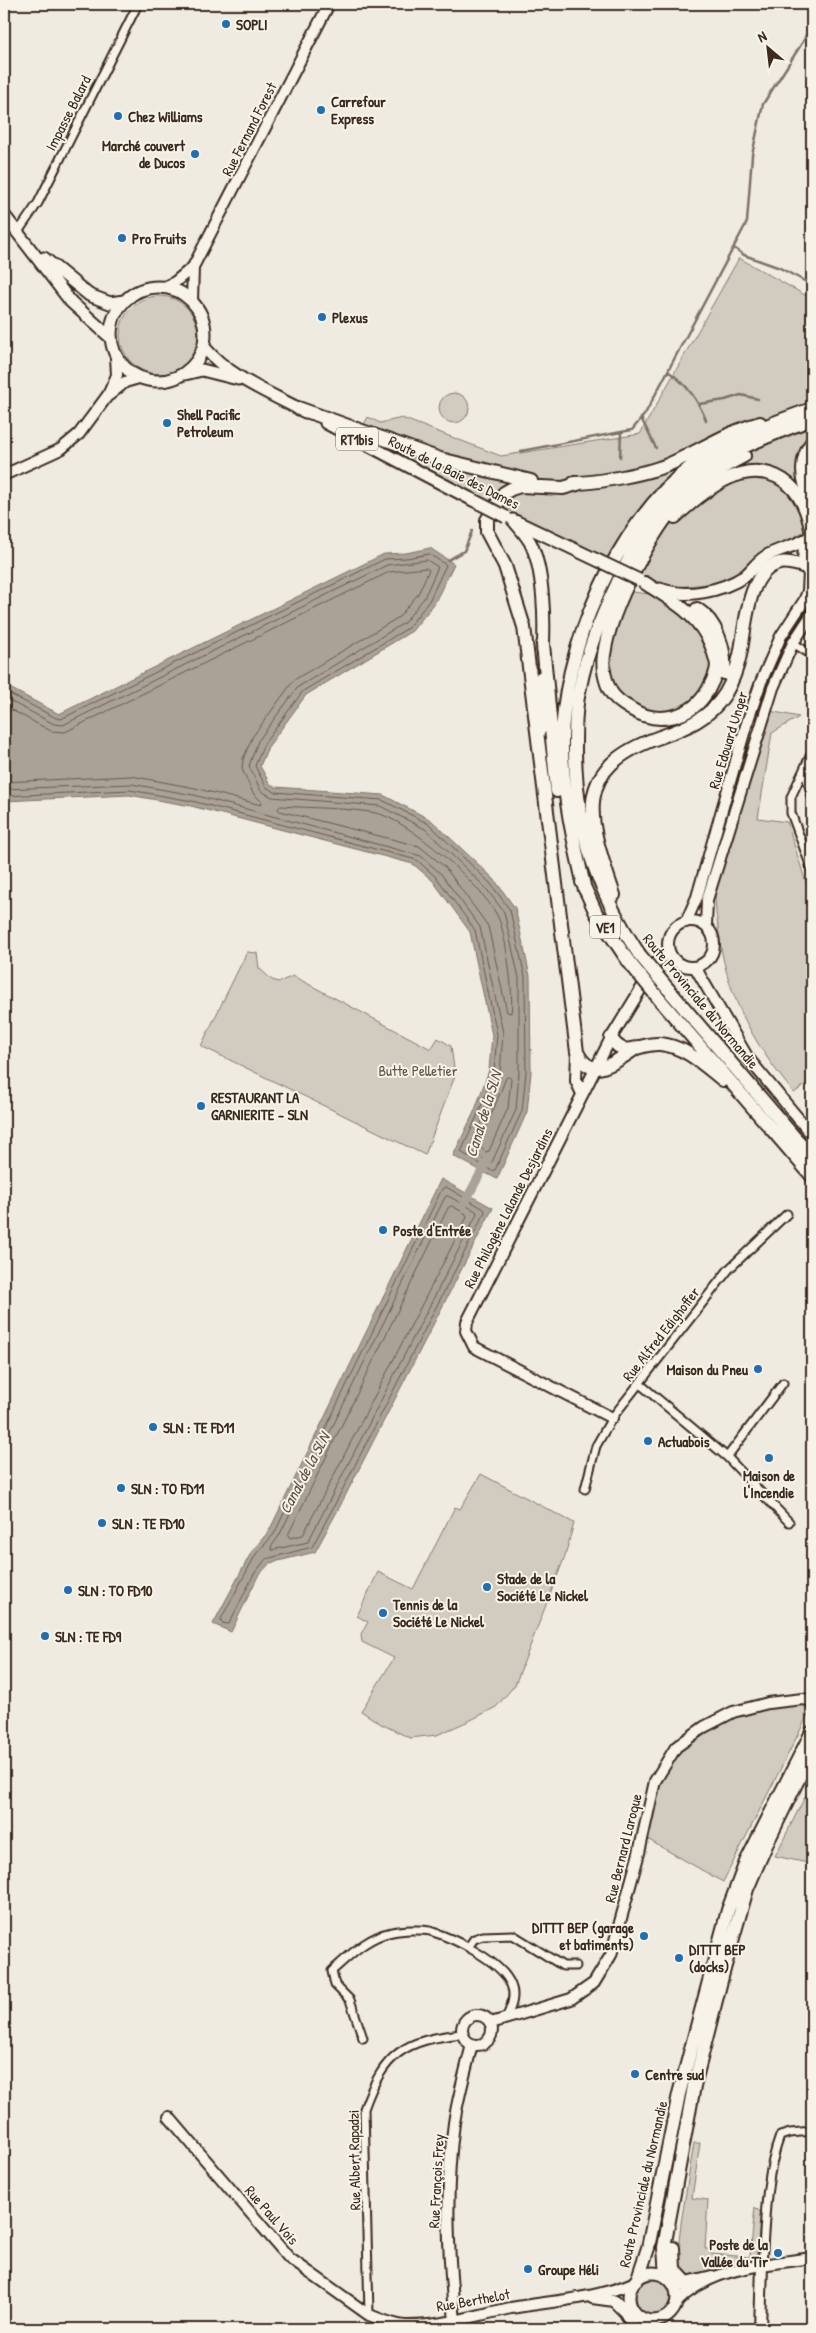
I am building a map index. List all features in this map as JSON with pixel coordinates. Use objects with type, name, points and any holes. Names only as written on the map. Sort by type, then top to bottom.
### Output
[{"type":"highway","points":[[298,408],[440,459],[516,478],[541,482],[581,483]]},
{"type":"highway","points":[[638,1047],[609,1064],[595,1069],[585,1065],[577,1052],[541,751],[524,627],[505,566],[487,532],[487,520],[504,493],[510,488],[520,486],[563,488],[647,471],[670,464],[739,429],[806,411]]},
{"type":"highway","points":[[585,890],[569,817],[562,748],[564,710],[569,678],[595,600],[626,537],[667,488],[693,465],[725,445],[806,411]]},
{"type":"highway","points":[[642,582],[693,616],[708,636],[715,654],[716,673],[704,697],[694,707],[679,716],[652,718],[636,712],[623,704],[611,692],[604,675],[603,657],[610,625],[625,591],[667,514],[690,491],[708,476],[812,421]]},
{"type":"highway","name":"Route Provinciale du Normandie","points":[[812,421],[760,440],[723,458],[693,477],[672,495],[634,548],[594,636],[579,688],[575,734],[580,816],[589,853],[600,881],[630,940],[664,994],[749,1103],[812,1176]]},
{"type":"highway","points":[[812,442],[802,466],[805,484],[812,498]]},
{"type":"highway","points":[[658,532],[698,497],[718,484],[752,471],[777,476],[788,484],[804,504],[810,535]]},
{"type":"highway","points":[[630,940],[598,848],[592,817],[593,792],[604,770],[614,760],[637,746],[688,727],[704,718],[717,705],[726,693],[740,658],[751,596],[762,574],[769,568],[782,562],[809,572]]},
{"type":"highway","points":[[652,740],[684,722],[708,704],[717,693],[725,671],[724,651],[718,634],[710,622],[700,611],[672,594]]},
{"type":"highway","points":[[543,644],[552,753],[562,821],[574,864],[585,890]]},
{"type":"highway","name":"Route Provinciale du Normandie","points":[[585,890],[596,913],[629,962],[664,994],[812,1158]]},
{"type":"highway","points":[[612,1038],[617,1047],[624,1050],[658,1043],[675,1047],[693,1056],[749,1103]]},
{"type":"highway","name":"Route Provinciale du Normandie","points":[[636,2281],[648,2248],[679,2094],[728,1910],[746,1862],[812,1732]]},
{"type":"highway","name":"Route Provinciale du Normandie","points":[[668,2278],[664,2248],[694,2086],[724,1969],[747,1890],[766,1845],[812,1751]]},
{"type":"highway","points":[[704,2049],[700,2085],[672,2257],[674,2269],[687,2282],[712,2277]]},
{"type":"main road","points":[[4,215],[71,302],[110,337]]},
{"type":"main road","points":[[29,246],[89,295],[110,303],[124,301]]},
{"type":"main road","points":[[164,287],[179,292],[192,301],[204,322],[206,334],[204,347],[196,362],[184,374],[160,382],[138,378],[125,369],[116,356],[110,337],[116,312],[124,301],[136,292],[164,287]]},
{"type":"main road","name":"Route de la Baie des Dames","points":[[204,347],[211,356],[243,380],[510,519],[642,582]]},
{"type":"main road","name":"Route de la Baie des Dames","points":[[184,374],[202,370],[243,380]]},
{"type":"main road","points":[[510,519],[530,542],[538,566],[542,598],[543,644],[541,751]]},
{"type":"main road","points":[[809,572],[804,548],[810,535]]},
{"type":"main road","points":[[672,594],[708,591],[726,586],[747,574],[766,557],[810,535]]},
{"type":"main road","name":"RT1bis","points":[[642,582],[672,594]]},
{"type":"main road","points":[[652,2273],[668,2278],[678,2295],[672,2312],[663,2324],[638,2319],[629,2296],[636,2281],[652,2273]]},
{"type":"main road","points":[[614,2301],[625,2312],[635,2329]]},
{"type":"street","name":"Impasse Balard","points":[[18,232],[38,203],[138,4]]},
{"type":"street","name":"Rue Fernand Forest","points":[[164,287],[175,282],[193,267],[329,4]]},
{"type":"street","name":"Rue Fernand Forest","points":[[192,301],[193,267]]},
{"type":"street","points":[[4,475],[61,449],[79,434],[108,395],[117,375],[116,356]]},
{"type":"street","points":[[108,395],[125,382],[138,378]]},
{"type":"street","name":"Rue Edouard Unger","points":[[686,922],[697,897],[746,726],[761,682],[782,636],[804,601],[808,591],[809,572]]},
{"type":"street","name":"Rue Edouard Unger","points":[[706,926],[707,900],[772,688],[793,643],[812,614]]},
{"type":"street","points":[[793,643],[812,655]]},
{"type":"street","points":[[812,752],[791,797],[791,813],[812,870]]},
{"type":"street","points":[[804,770],[812,796]]},
{"type":"street","points":[[686,922],[697,922],[706,926],[714,938],[712,953],[708,960],[695,967],[680,965],[670,953],[669,936],[675,927],[686,922]]},
{"type":"street","name":"Rue Philogène Lalande Desjardins","points":[[612,1418],[474,1348],[466,1331],[467,1322],[612,1038],[658,961],[670,953]]},
{"type":"street","points":[[695,967],[748,1058],[812,1135]]},
{"type":"street","points":[[577,1052],[576,1081],[582,1094]]},
{"type":"street","name":"Rue Alfred Edighoffer","points":[[585,1489],[596,1446],[612,1418],[729,1269],[787,1214]]},
{"type":"street","points":[[727,1457],[783,1382]]},
{"type":"street","points":[[640,1384],[727,1457],[789,1522]]},
{"type":"street","name":"Rue Bernard Laroque","points":[[491,2023],[571,1999],[594,1982],[611,1955],[639,1853],[655,1781],[676,1747],[704,1727],[733,1712],[768,1703],[808,1700]]},
{"type":"street","points":[[364,2038],[350,2000],[334,1985],[332,1971],[349,1954],[372,1940],[392,1932],[428,1930],[469,1946],[504,1975],[512,1986],[512,2006],[506,2018]]},
{"type":"street","points":[[469,1946],[474,1939],[483,1936],[513,1935],[563,1966],[576,1966]]},
{"type":"street","points":[[474,2014],[484,2016],[491,2023],[493,2028],[490,2038],[482,2044],[468,2042],[462,2034],[462,2024],[474,2014]]},
{"type":"street","name":"Rue Albert Rapadzi","points":[[369,2315],[364,2109],[374,2082],[388,2061],[404,2048],[422,2040],[462,2034]]},
{"type":"street","name":"Rue François Frey","points":[[455,2321],[449,2264],[450,2166],[454,2121],[472,2044]]},
{"type":"street","name":"Rue Paul Vois","points":[[169,2117],[289,2258],[369,2315]]},
{"type":"street","points":[[760,2329],[767,2200],[774,2153],[780,2136],[812,2131]]},
{"type":"street","points":[[677,2302],[690,2289],[712,2277],[812,2258]]},
{"type":"street","points":[[668,2278],[690,2289]]},
{"type":"street","name":"Rue Berthelot","points":[[369,2315],[405,2326],[455,2321],[509,2309],[614,2292],[636,2281]]},
{"type":"street","name":"Rue Berthelot","points":[[583,2296],[614,2301],[638,2319]]},
{"type":"green space","points":[[739,258],[812,299],[812,526],[784,544],[761,554],[738,573],[717,583],[678,587],[650,580],[548,531],[359,434],[368,417],[380,423],[402,418],[501,456],[640,434]]},
{"type":"green space","points":[[159,296],[174,299],[186,308],[195,320],[198,335],[195,350],[186,362],[174,371],[159,374],[144,371],[132,362],[123,350],[120,335],[123,320],[132,308],[144,299]]},
{"type":"green space","points":[[454,393],[464,398],[469,408],[464,418],[454,423],[444,418],[439,408],[444,398]]},
{"type":"green space","points":[[625,591],[665,596],[681,606],[715,655],[704,697],[663,719],[623,704],[604,675]]},
{"type":"green space","points":[[770,711],[799,717],[772,733],[758,818],[787,822],[812,902],[812,1080],[794,1093],[765,1055],[743,1016],[727,974],[717,922],[716,885],[744,802],[755,750]]},
{"type":"green space","name":"Butte Pelletier","points":[[247,952],[257,953],[259,968],[272,980],[279,982],[293,976],[431,1049],[438,1038],[451,1046],[455,1076],[425,1155],[201,1046]]},
{"type":"green space","points":[[481,1474],[574,1523],[565,1556],[515,1685],[496,1707],[471,1720],[437,1735],[410,1738],[381,1724],[361,1711],[394,1658],[362,1642],[361,1634],[368,1622],[357,1616],[378,1572],[413,1589],[455,1507],[460,1509]]},
{"type":"green space","points":[[793,1704],[812,1707],[723,1882],[647,1839],[661,1779],[684,1746],[723,1722],[748,1713]]},
{"type":"green space","points":[[812,1783],[812,1864],[775,1856]]},
{"type":"green space","points":[[694,2143],[700,2143],[692,2198],[708,2200],[705,2249],[711,2249],[711,2254],[750,2257],[755,2207],[761,2213],[756,2261],[687,2277],[677,2261]]},
{"type":"green space","points":[[653,2280],[665,2285],[670,2297],[665,2309],[653,2314],[641,2309],[636,2297],[641,2285]]},
{"type":"water","points":[[430,548],[454,564],[434,604],[412,631],[306,695],[268,747],[260,766],[270,784],[276,787],[383,795],[431,820],[494,879],[515,908],[530,976],[531,1072],[527,1112],[497,1179],[453,1156],[475,1110],[489,1070],[492,1035],[470,932],[433,881],[413,864],[191,806],[129,795],[4,801],[4,685],[59,714],[384,554],[406,553]]},
{"type":"water","points":[[441,1179],[493,1208],[315,1552],[270,1563],[258,1576],[231,1632],[213,1624],[252,1551],[269,1531]]},
{"type":"waterway","points":[[521,451],[632,430],[645,414],[747,222],[752,155],[763,104],[804,40],[812,20]]},
{"type":"waterway","points":[[734,248],[744,255],[780,268],[812,285]]},
{"type":"waterway","points":[[669,372],[691,393],[706,420]]},
{"type":"waterway","points":[[699,404],[725,400],[741,395],[758,399]]},
{"type":"waterway","points":[[641,418],[656,448]]},
{"type":"waterway","points":[[620,457],[621,433]]},
{"type":"waterway","points":[[448,560],[464,551],[472,531]]},
{"type":"waterway","name":"Canal de la SLN","points":[[464,1204],[487,1161]]},
{"type":"place","name":"SOPLI","points":[[226,24]]},
{"type":"place","name":"Carrefour Express","points":[[321,110]]},
{"type":"place","name":"Chez Williams","points":[[118,116]]},
{"type":"place","name":"Marché couvert de Ducos","points":[[195,154]]},
{"type":"place","name":"Pro Fruits","points":[[122,238]]},
{"type":"place","name":"Plexus","points":[[322,317]]},
{"type":"place","name":"Shell Pacific Petroleum","points":[[167,423]]},
{"type":"place","name":"RESTAURANT LA GARNIERITE - SLN","points":[[201,1106]]},
{"type":"place","name":"Poste d'Entrée","points":[[383,1230]]},
{"type":"place","name":"Maison du Pneu","points":[[758,1369]]},
{"type":"place","name":"SLN : TE FD11","points":[[153,1427]]},
{"type":"place","name":"Actuabois","points":[[648,1441]]},
{"type":"place","name":"Maison de l'Incendie","points":[[769,1458]]},
{"type":"place","name":"SLN : TO FD11","points":[[121,1488]]},
{"type":"place","name":"SLN : TE FD10","points":[[102,1523]]},
{"type":"place","name":"Stade de la Société Le Nickel","points":[[487,1587]]},
{"type":"place","name":"SLN : TO FD10","points":[[68,1590]]},
{"type":"place","name":"Tennis de la Société Le Nickel","points":[[383,1613]]},
{"type":"place","name":"SLN : TE FD9","points":[[45,1636]]},
{"type":"place","name":"DITTT BEP (garage et batiments)","points":[[644,1936]]},
{"type":"place","name":"DITTT BEP (docks)","points":[[679,1958]]},
{"type":"place","name":"Centre sud","points":[[635,2074]]},
{"type":"place","name":"Poste de la Vallée du Tir","points":[[778,2253]]},
{"type":"place","name":"Groupe Héli","points":[[528,2269]]}]
